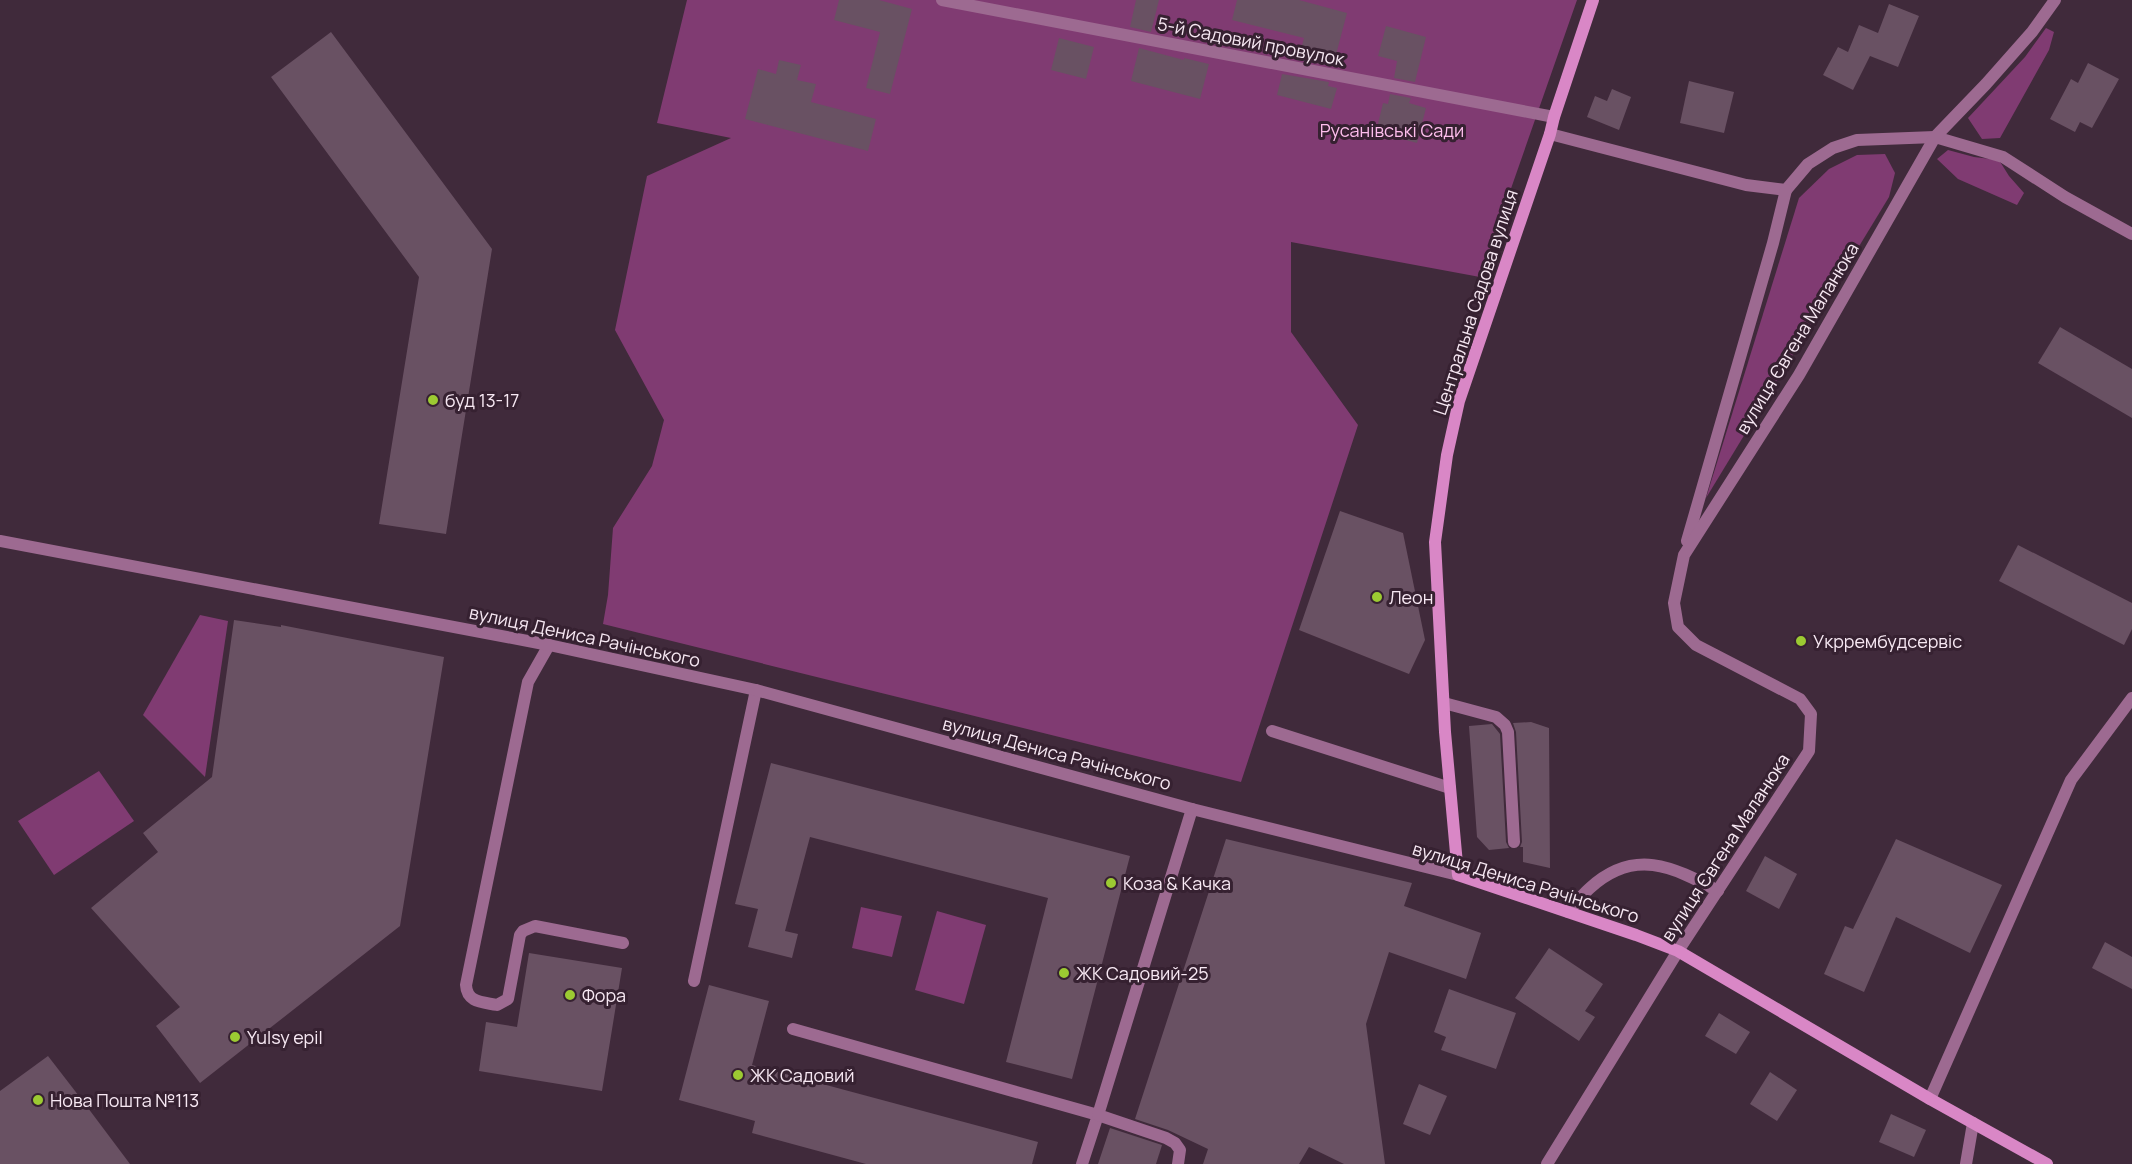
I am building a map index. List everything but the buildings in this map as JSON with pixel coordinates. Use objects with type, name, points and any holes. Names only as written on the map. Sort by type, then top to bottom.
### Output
[{"type":"main road","name":"Центральна Садова вулиця","points":[[1458,875],[1444,703],[1436,542],[1447,455],[1459,401],[1593,0]]},
{"type":"main road","name":"вулиця Дениса Рачінського","points":[[1458,875],[1678,951],[1930,1099],[2047,1164]]},
{"type":"street","name":"5-й Садовий провулок","points":[[942,0],[1554,117]]},
{"type":"street","name":"вулиця Євгена Маланюка","points":[[1684,555],[1799,375],[1935,137],[2032,32],[2055,0]]},
{"type":"street","points":[[1550,134],[1746,185],[1786,190]]},
{"type":"street","name":"вулиця Євгена Маланюка","points":[[1547,1164],[1678,951],[1809,751],[1811,714],[1800,699],[1696,645],[1678,627],[1674,603],[1684,555],[1786,190],[1808,164],[1833,148],[1857,140],[1935,137]]},
{"type":"street","points":[[1935,137],[2003,157],[2066,198],[2132,234]]},
{"type":"street","name":"вулиця Дениса Рачінського","points":[[0,541],[549,645],[756,690],[1192,809],[1458,875]]},
{"type":"street","points":[[549,645],[528,682],[466,992],[469,998],[476,1001],[497,1005],[508,999],[520,935],[528,928],[535,926],[623,943]]},
{"type":"street","points":[[694,981],[756,690]]},
{"type":"street","points":[[1930,1099],[2071,780],[2132,698]]},
{"type":"street","points":[[1444,703],[1496,717],[1505,725],[1508,732],[1514,843]]},
{"type":"street","points":[[1272,730],[1450,788]]},
{"type":"street","points":[[1082,1164],[1192,809]]},
{"type":"street","points":[[1568,912],[1590,887],[1620,868],[1642,863],[1664,866],[1718,891]]},
{"type":"street","points":[[793,1029],[1098,1115],[1166,1138],[1175,1143],[1180,1150],[1178,1164]]},
{"type":"street","points":[[1966,1164],[1973,1123]]},
{"type":"green space","name":"Русанівські Сади","points":[[687,0],[1577,0],[1480,277],[1291,242],[1291,332],[1358,425],[1241,782],[603,624],[608,595],[613,528],[652,466],[664,420],[615,330],[647,176],[731,138],[657,123]]},
{"type":"green space","points":[[2046,28],[2054,32],[2049,50],[2000,138],[1982,139],[1968,118],[2025,57]]},
{"type":"green space","points":[[1948,150],[1974,157],[1999,160],[2024,193],[2017,205],[1958,179],[1937,159]]},
{"type":"green space","points":[[1885,154],[1895,173],[1889,197],[1706,498],[1799,198],[1829,169],[1857,155]]},
{"type":"green space","points":[[200,615],[228,621],[205,777],[143,715]]},
{"type":"green space","points":[[99,771],[134,821],[54,875],[18,821]]},
{"type":"green space","points":[[861,907],[902,916],[892,957],[852,948]]},
{"type":"green space","points":[[937,911],[986,925],[964,1004],[915,990]]},
{"type":"place","name":"буд 13-17","points":[[433,400]]},
{"type":"place","name":"Леон","points":[[1377,597]]},
{"type":"place","name":"Укррембудсервіс","points":[[1801,641]]},
{"type":"place","name":"Коза & Качка","points":[[1111,883]]},
{"type":"place","name":"ЖК Садовий-25","points":[[1064,973]]},
{"type":"place","name":"Фора","points":[[570,995]]},
{"type":"place","name":"Yulsy epil","points":[[235,1037]]},
{"type":"place","name":"ЖК Садовий","points":[[738,1075]]},
{"type":"place","name":"Нова Пошта №113","points":[[38,1100]]}]
